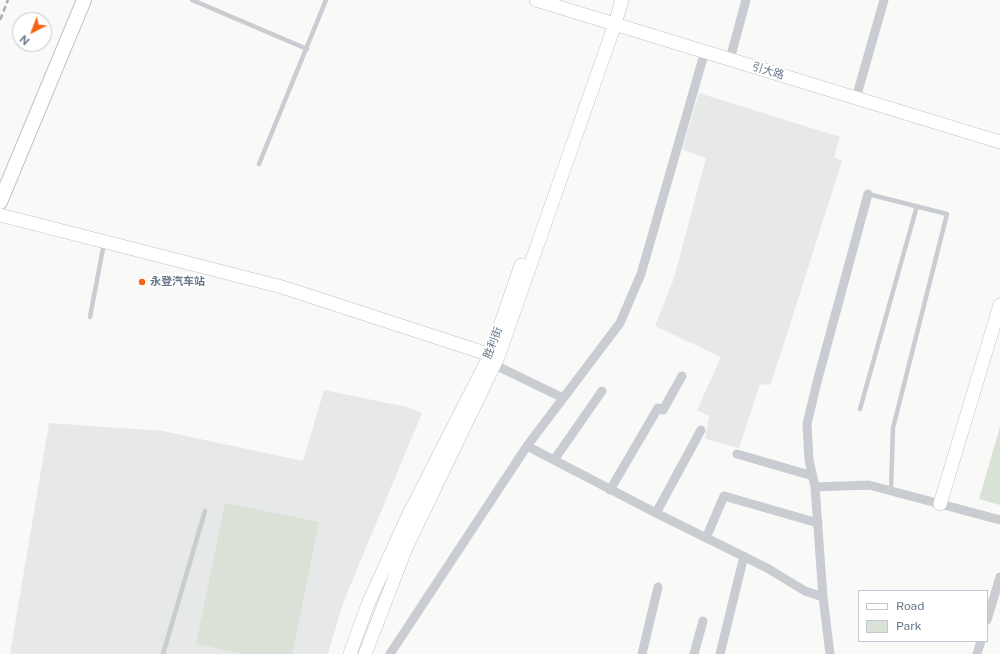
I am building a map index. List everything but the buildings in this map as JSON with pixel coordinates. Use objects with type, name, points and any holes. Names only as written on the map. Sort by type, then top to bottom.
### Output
[{"type":"main road","points":[[0,202],[3,185],[84,0]]},
{"type":"street","name":"引大路","points":[[536,0],[1000,142]]},
{"type":"street","name":"胜利街","points":[[365,654],[406,548],[494,359],[601,39],[615,24],[622,0]]},
{"type":"street","points":[[730,59],[746,0]]},
{"type":"street","points":[[856,98],[884,0]]},
{"type":"street","points":[[402,654],[391,652],[527,446],[620,323],[641,274],[705,51]]},
{"type":"street","points":[[830,654],[823,597],[815,487],[810,460],[807,424],[868,194]]},
{"type":"street","points":[[0,214],[282,287],[494,359],[563,398]]},
{"type":"street","points":[[940,504],[1000,305]]},
{"type":"street","name":"胜利街","points":[[350,654],[368,604],[408,516],[494,359]]},
{"type":"street","points":[[610,490],[658,408],[663,410],[682,376]]},
{"type":"street","points":[[554,460],[602,391]]},
{"type":"street","points":[[656,513],[701,430]]},
{"type":"street","points":[[527,446],[610,490],[744,556],[805,591],[823,597]]},
{"type":"street","points":[[737,454],[813,476]]},
{"type":"street","points":[[815,487],[869,486],[1000,520]]},
{"type":"street","points":[[706,538],[724,496],[818,523]]},
{"type":"street","points":[[720,654],[744,556]]},
{"type":"street","points":[[988,617],[1000,577]]},
{"type":"street","points":[[642,654],[658,587]]},
{"type":"street","points":[[694,654],[703,621]]},
{"type":"street","points":[[977,654],[981,642]]},
{"type":"lane","points":[[192,0],[307,49]]},
{"type":"lane","points":[[259,164],[326,0]]},
{"type":"lane","points":[[868,194],[947,214],[893,428],[891,491]]},
{"type":"lane","points":[[860,409],[917,206]]},
{"type":"lane","points":[[90,317],[104,241]]},
{"type":"lane","points":[[163,654],[205,511]]},
{"type":"shaded area","points":[[699,93],[840,137],[834,157],[842,161],[780,356],[770,385],[760,384],[739,448],[705,439],[709,416],[697,410],[721,357],[655,326],[674,278],[706,158],[682,149]]},
{"type":"shaded area","points":[[324,390],[407,407],[422,413],[343,603],[328,654],[10,654],[49,423],[163,431],[303,461]]},
{"type":"green space","points":[[1000,427],[1000,505],[979,499]]},
{"type":"green space","points":[[225,503],[319,522],[292,654],[244,654],[196,644]]},
{"type":"railway","points":[[0,20],[8,0]]},
{"type":"place","name":"永登汽车站","points":[[142,282]]}]
